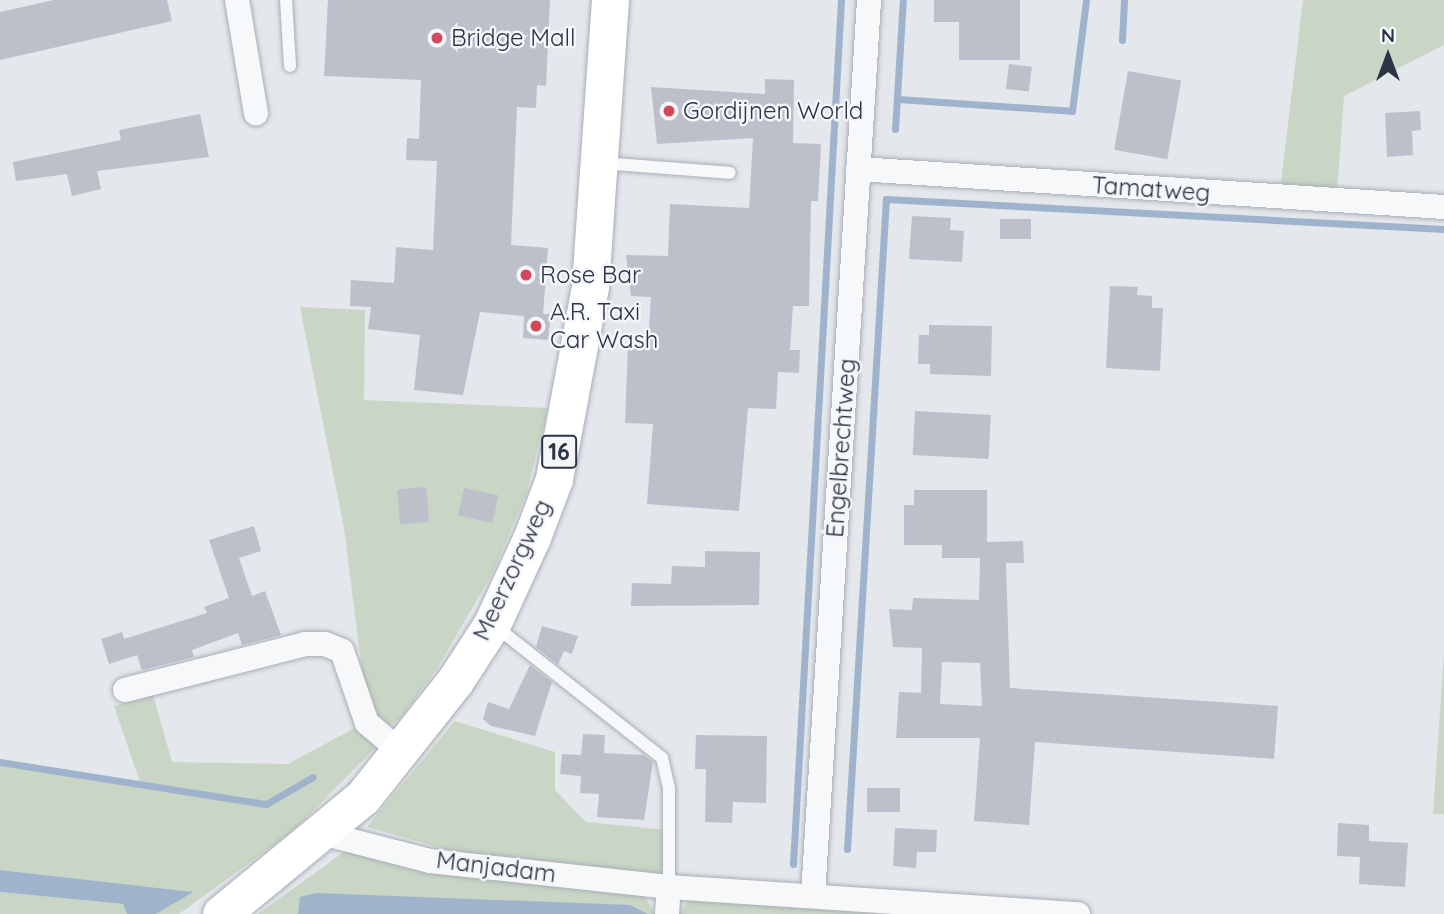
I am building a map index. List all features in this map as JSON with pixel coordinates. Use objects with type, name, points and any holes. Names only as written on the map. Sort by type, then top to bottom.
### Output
[{"type":"main road","name":"Meerzorgweg","points":[[221,914],[325,834],[399,750],[492,624],[554,479],[590,286],[610,0]]},
{"type":"street","points":[[237,0],[256,113]]},
{"type":"street","name":"Engelbrechtweg","points":[[813,896],[869,0]]},
{"type":"street","name":"Tamatweg","points":[[858,169],[1444,207]]},
{"type":"street","points":[[125,690],[305,644],[325,644],[342,651],[367,723],[399,750]]},
{"type":"street","name":"Manjadam","points":[[325,834],[430,861],[668,901],[813,896],[1078,914]]},
{"type":"lane","points":[[286,0],[290,66]]},
{"type":"lane","points":[[597,163],[730,173]]},
{"type":"lane","points":[[492,624],[662,758],[669,788],[668,901]]},
{"type":"green space","points":[[1303,0],[1444,0],[1444,45],[1344,96],[1337,193],[1280,190]]},
{"type":"green space","points":[[300,307],[365,310],[364,400],[548,408],[526,495],[492,574],[438,667],[401,718],[387,727],[366,702],[344,528]]},
{"type":"green space","points":[[1444,653],[1444,814],[1433,814]]},
{"type":"green space","points":[[153,695],[172,762],[288,764],[362,724],[375,748],[293,831],[179,914],[156,914],[191,892],[0,870],[0,762],[140,782],[114,706]]},
{"type":"green space","points":[[455,721],[555,752],[555,790],[586,822],[667,830],[667,872],[651,877],[463,854],[367,827]]},
{"type":"green space","points":[[348,849],[644,896],[656,914],[258,914]]},
{"type":"green space","points":[[0,892],[123,904],[127,914],[0,914]]},
{"type":"green space","points":[[702,898],[985,914],[679,914],[688,901]]},
{"type":"water","points":[[0,870],[193,892],[156,914],[127,914],[123,904],[0,892]]},
{"type":"water","points":[[316,893],[630,905],[648,914],[298,914],[300,897]]},
{"type":"building","points":[[54,0],[167,0],[172,21],[0,60],[0,12]]},
{"type":"building","points":[[328,0],[550,0],[546,86],[537,85],[536,108],[517,107],[511,245],[548,248],[543,314],[551,314],[548,340],[523,338],[524,316],[480,312],[463,395],[414,390],[420,335],[368,329],[371,307],[350,306],[351,280],[394,283],[396,247],[433,250],[437,161],[406,160],[407,138],[419,139],[421,80],[324,76]]},
{"type":"building","points":[[934,0],[1020,0],[1020,60],[959,60],[959,22],[934,22]]},
{"type":"building","points":[[1009,64],[1032,67],[1029,92],[1006,89]]},
{"type":"building","points":[[1128,71],[1181,80],[1167,159],[1114,150]]},
{"type":"building","points":[[765,79],[794,80],[793,143],[821,144],[818,201],[811,201],[809,306],[793,306],[790,350],[800,350],[799,373],[778,372],[776,409],[748,408],[739,511],[647,504],[653,424],[625,423],[628,342],[648,343],[651,297],[631,296],[626,255],[668,256],[670,204],[749,208],[753,138],[657,144],[651,87],[765,94]]},
{"type":"building","points":[[1420,111],[1421,130],[1412,131],[1413,155],[1387,157],[1385,113]]},
{"type":"building","points":[[200,114],[209,157],[97,171],[101,189],[72,196],[67,174],[16,181],[13,162],[121,140],[119,130]]},
{"type":"building","points":[[912,216],[951,218],[950,230],[964,231],[962,262],[909,259]]},
{"type":"building","points":[[1000,219],[1031,219],[1031,239],[1000,239]]},
{"type":"building","points":[[1110,286],[1138,287],[1137,295],[1152,296],[1152,308],[1163,308],[1160,371],[1106,368]]},
{"type":"building","points":[[929,325],[992,326],[991,376],[930,374],[930,364],[918,364],[919,335],[929,335]]},
{"type":"building","points":[[915,411],[991,415],[989,459],[913,455]]},
{"type":"building","points":[[426,487],[429,522],[400,524],[397,490]]},
{"type":"building","points":[[464,488],[498,495],[492,523],[458,515]]},
{"type":"building","points":[[914,490],[987,490],[987,542],[1023,541],[1024,563],[1006,563],[1010,688],[1278,706],[1274,759],[1035,742],[1029,825],[974,821],[980,738],[896,738],[899,692],[921,693],[922,648],[893,647],[889,609],[912,610],[913,598],[979,600],[980,558],[942,558],[942,545],[904,545],[904,505],[914,505]],"holes":[[[942,662],[980,663],[982,706],[940,704]]]},
{"type":"building","points":[[254,526],[261,551],[239,558],[252,596],[265,591],[281,635],[242,645],[238,633],[192,650],[194,657],[142,670],[137,655],[109,664],[101,639],[122,632],[124,639],[207,613],[204,607],[229,598],[209,540]]},
{"type":"building","points":[[705,551],[760,552],[759,605],[631,606],[632,583],[671,584],[672,566],[705,567]]},
{"type":"building","points":[[542,626],[578,636],[572,654],[564,651],[558,665],[536,647]]},
{"type":"building","points":[[530,665],[552,682],[535,736],[491,726],[483,719],[488,702],[509,709]]},
{"type":"building","points":[[583,734],[605,735],[604,753],[644,755],[653,762],[644,820],[597,817],[599,794],[580,793],[581,776],[560,774],[562,754],[581,755]]},
{"type":"building","points":[[696,735],[767,736],[766,803],[733,802],[732,823],[705,822],[706,769],[695,769]]},
{"type":"building","points":[[867,788],[900,788],[900,812],[867,812]]},
{"type":"building","points":[[1338,823],[1369,825],[1369,841],[1408,843],[1405,887],[1359,884],[1360,857],[1337,856]]},
{"type":"building","points":[[895,828],[937,830],[936,852],[917,852],[916,868],[893,866]]},
{"type":"waterway","points":[[793,864],[841,0]]},
{"type":"waterway","points":[[895,129],[903,0]]},
{"type":"waterway","points":[[898,99],[1072,111],[1086,0]]},
{"type":"waterway","points":[[1122,40],[1124,0]]},
{"type":"waterway","points":[[847,849],[886,199],[1444,229]]},
{"type":"waterway","points":[[0,762],[266,804],[313,777]]},
{"type":"place","name":"Bridge Mall","points":[[437,38]]},
{"type":"place","name":"Gordijnen World","points":[[669,111]]},
{"type":"place","name":"Rose Bar","points":[[526,275]]},
{"type":"place","name":"A.R. Taxi Car Wash","points":[[536,326]]}]
